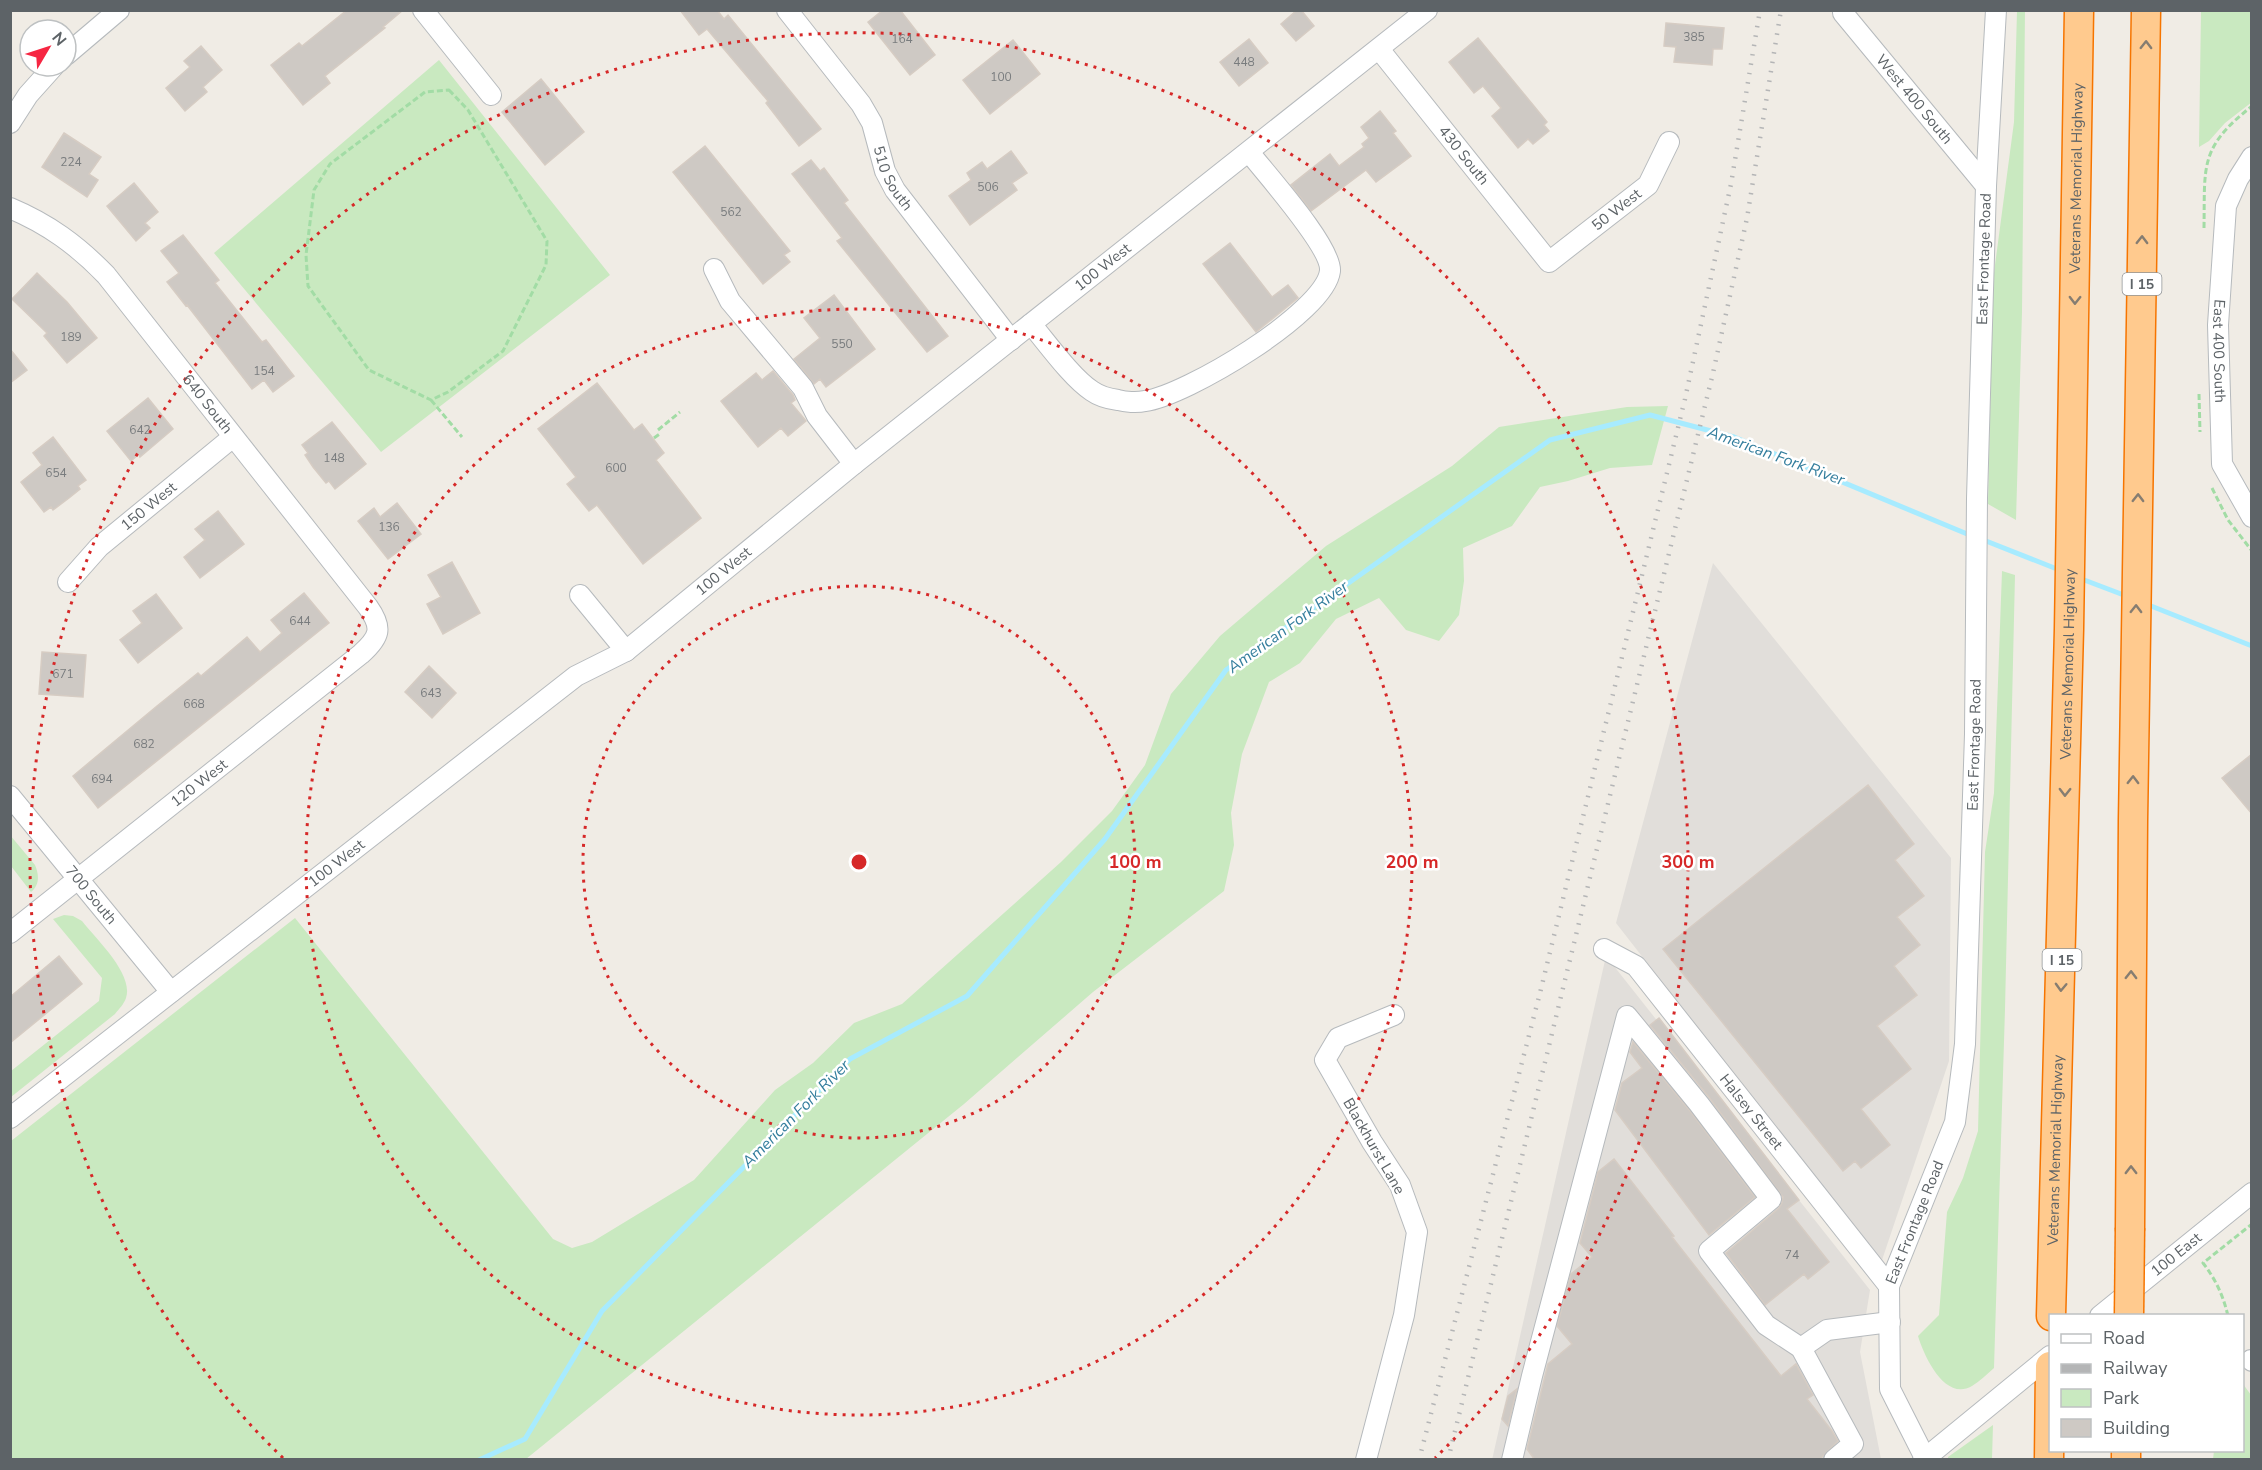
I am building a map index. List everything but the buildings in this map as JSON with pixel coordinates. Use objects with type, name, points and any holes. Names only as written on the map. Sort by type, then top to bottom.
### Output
[{"type":"highway","name":"Veterans Memorial Highway","points":[[2051,1303],[2069,628],[2079,10]]},
{"type":"highway","name":"I 15","points":[[2129,1314],[2135,660],[2146,10]]},
{"type":"street","points":[[78,45],[119,10]]},
{"type":"street","points":[[423,10],[491,95]]},
{"type":"street","name":"510 South","points":[[787,10],[861,104],[872,123],[885,171],[895,190],[1011,340]]},
{"type":"street","name":"100 West","points":[[10,1118],[576,676],[626,651],[854,464],[1427,10]]},
{"type":"street","name":"East Frontage Road","points":[[1924,1459],[1890,1389],[1889,1287],[1954,1122],[1965,1044],[1975,734],[1977,498],[1986,186],[1996,10]]},
{"type":"street","name":"West 400 South","points":[[1843,13],[1986,186]]},
{"type":"street","name":"430 South","points":[[1379,49],[1549,262]]},
{"type":"street","points":[[10,123],[28,95],[43,78]]},
{"type":"street","name":"50 West","points":[[1549,262],[1648,185],[1669,142]]},
{"type":"street","points":[[1031,324],[1093,392],[1120,401],[1146,401],[1177,391],[1264,342],[1312,303],[1324,287],[1330,270],[1326,255],[1316,237],[1249,152]]},
{"type":"street","name":"East 400 South","points":[[2252,157],[2226,206],[2218,325],[2222,464],[2252,517]]},
{"type":"street","name":"640 South","points":[[10,208],[30,216],[62,235],[106,274],[368,607],[377,619],[378,627]]},
{"type":"street","points":[[714,269],[730,301],[803,388],[817,416],[854,464]]},
{"type":"street","name":"150 West","points":[[69,582],[99,547],[233,437]]},
{"type":"street","points":[[580,595],[626,651]]},
{"type":"street","name":"120 West","points":[[10,933],[361,654],[373,644],[378,627]]},
{"type":"street","name":"700 South","points":[[10,796],[171,992]]},
{"type":"street","name":"Halsey Street","points":[[1604,949],[1636,966],[1889,1287]]},
{"type":"street","name":"Blackhurst Lane","points":[[1366,1460],[1404,1315],[1417,1232],[1400,1185],[1372,1142],[1325,1060],[1338,1038],[1394,1015]]},
{"type":"street","points":[[1512,1460],[1532,1376],[1628,1016],[1771,1199],[1709,1251],[1766,1325],[1802,1348],[1853,1444],[1834,1460]]},
{"type":"street","name":"100 East","points":[[2102,1314],[2252,1193]]},
{"type":"street","points":[[1802,1348],[1827,1330],[1890,1322]]},
{"type":"street","points":[[1924,1459],[2049,1357]]},
{"type":"path","points":[[431,400],[448,392],[503,351],[546,265],[547,242],[468,110],[449,90],[425,92],[330,164],[314,190],[306,255],[308,286],[369,370],[431,400],[462,437]]},
{"type":"path","points":[[654,438],[680,412]]},
{"type":"path","points":[[2228,1314],[2215,1278],[2203,1263],[2252,1224]]},
{"type":"shaded area","points":[[1713,563],[1951,858],[1949,1061],[1881,1263],[1616,923]]},
{"type":"shaded area","points":[[1606,956],[1870,1290],[1860,1352],[1881,1459],[1492,1460]]},
{"type":"green space","points":[[2017,11],[2025,11],[2022,312],[2016,520],[1988,504],[1993,280],[2014,122]]},
{"type":"green space","points":[[2201,11],[2251,11],[2252,102],[2225,123],[2209,141],[2199,147]]},
{"type":"green space","points":[[439,60],[610,275],[381,452],[214,253]]},
{"type":"green space","points":[[1668,406],[1652,465],[1610,468],[1540,487],[1512,526],[1463,548],[1464,581],[1459,615],[1439,641],[1406,630],[1379,598],[1336,619],[1300,663],[1269,682],[1242,754],[1231,813],[1234,845],[1224,891],[1093,992],[964,1104],[526,1459],[11,1459],[11,1141],[295,918],[553,1239],[572,1248],[592,1242],[694,1180],[775,1090],[813,1063],[854,1023],[902,1004],[1061,862],[1112,811],[1145,765],[1171,694],[1220,636],[1326,546],[1452,466],[1499,427],[1627,407]]},
{"type":"green space","points":[[2002,571],[2015,575],[1994,1368],[1972,1386],[1962,1389],[1953,1388],[1937,1374],[1918,1336],[1939,1315],[1947,1212],[1963,1178],[1978,1131],[1985,852],[1994,793]]},
{"type":"green space","points":[[10,835],[35,865],[37,883],[31,892],[11,866]]},
{"type":"green space","points":[[64,915],[73,916],[82,921],[112,957],[124,978],[127,989],[126,998],[115,1014],[11,1097],[11,1071],[99,1001],[102,978],[53,919]]},
{"type":"green space","points":[[2244,1385],[2251,1395],[2251,1459],[2213,1459],[2214,1452],[2244,1452]]},
{"type":"green space","points":[[1993,1425],[1992,1459],[1948,1459],[1948,1457]]},
{"type":"waterway","name":"American Fork River","points":[[479,1460],[525,1439],[602,1311],[850,1059],[967,996],[1105,839],[1226,670],[1550,440],[1650,415],[1734,437],[1972,536]]},
{"type":"waterway","name":"American Fork River","points":[[1981,539],[2062,571]]},
{"type":"waterway","name":"American Fork River","points":[[2079,578],[2129,597]]},
{"type":"waterway","name":"American Fork River","points":[[2146,604],[2252,646]]},
{"type":"railway","points":[[1419,1460],[1541,989],[1685,399],[1731,184],[1760,10]]},
{"type":"railway","points":[[1448,1460],[1713,373],[1747,218],[1781,10]]}]
